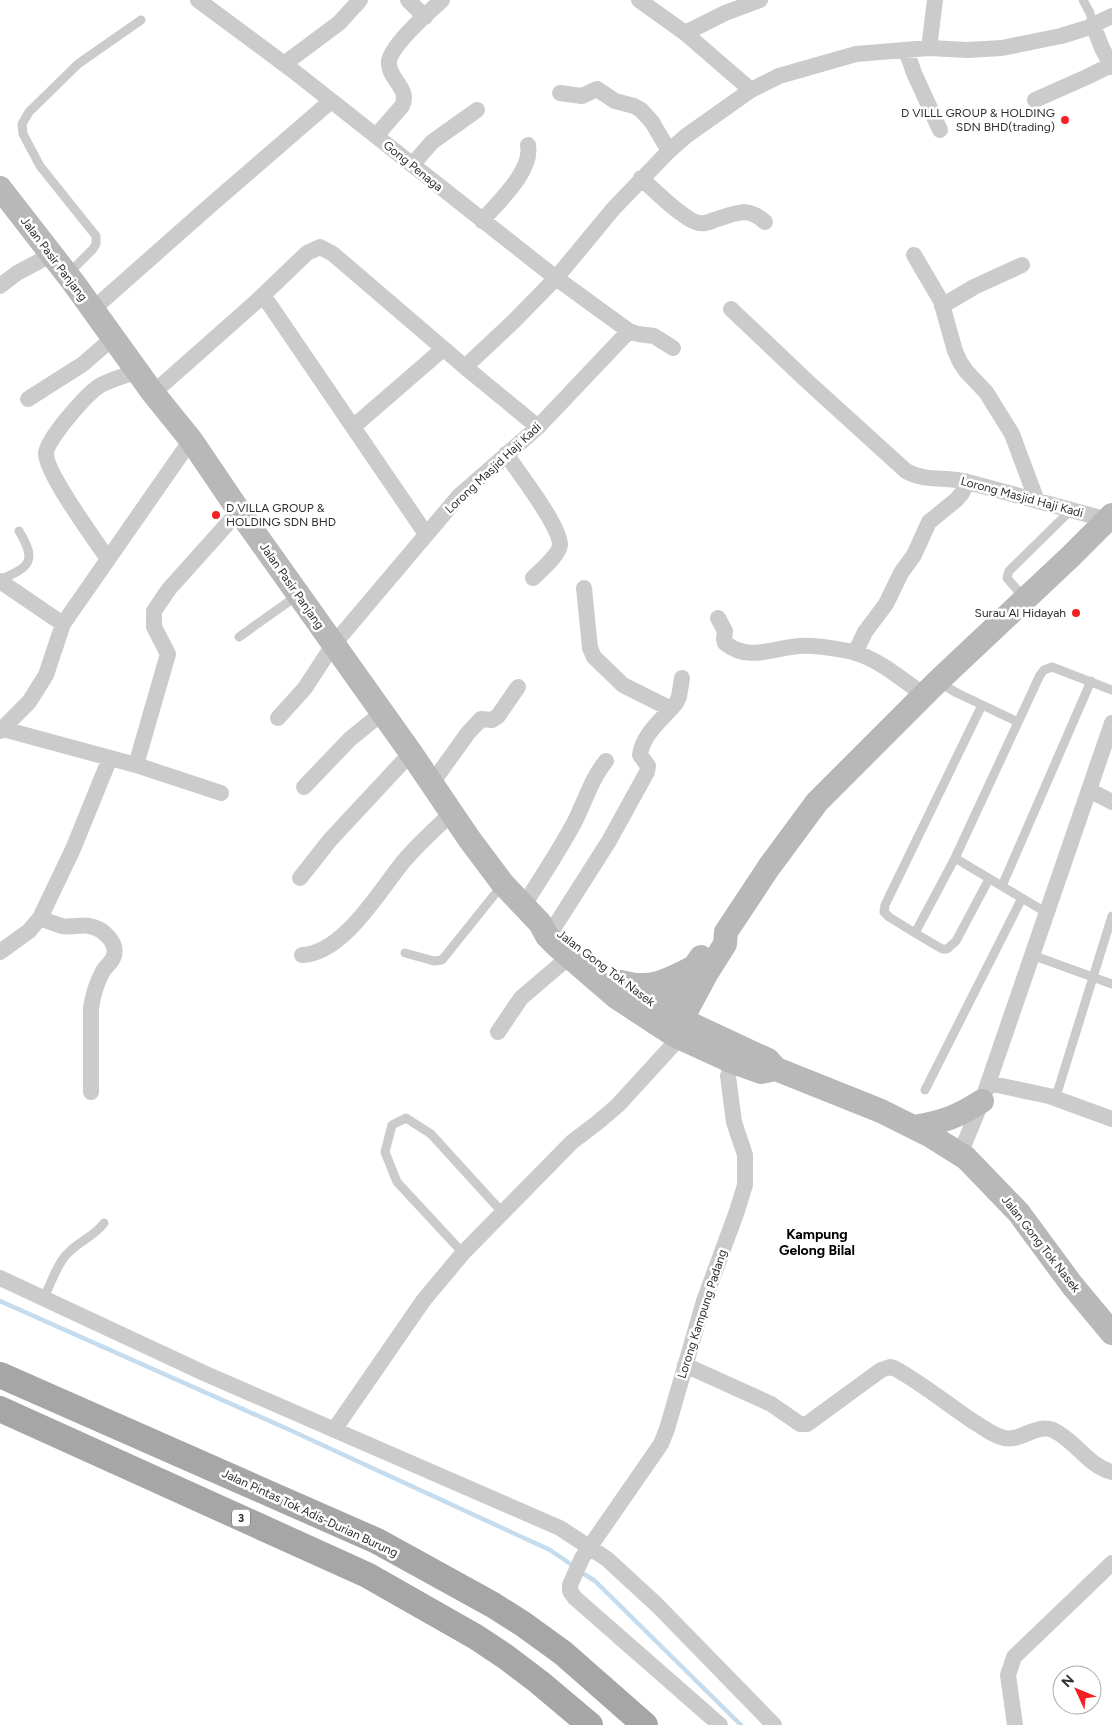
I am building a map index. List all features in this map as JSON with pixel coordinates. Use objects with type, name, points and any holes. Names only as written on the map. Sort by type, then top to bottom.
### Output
[{"type":"main road","name":"Jalan Pasir Panjang","points":[[0,188],[67,275],[153,393],[191,440],[452,813],[512,893]]},
{"type":"main road","points":[[668,1022],[699,971],[725,944],[726,932],[769,867],[817,802],[930,688],[1111,518]]},
{"type":"main road","name":"Jalan Gong Tok Nasek","points":[[512,893],[546,926],[621,982],[668,1022],[719,1037],[768,1060],[776,1069],[914,1127],[960,1154],[984,1175],[1019,1213],[1072,1285],[1112,1333]]},
{"type":"main road","name":"Jalan Gong Tok Nasek","points":[[546,926],[546,936],[616,997],[668,1022],[733,1062],[761,1072],[776,1069]]},
{"type":"main road","points":[[621,982],[634,985],[652,985],[699,971]]},
{"type":"main road","points":[[699,971],[706,1014],[719,1037]]},
{"type":"main road","points":[[914,1127],[944,1122],[963,1114],[985,1092]]},
{"type":"main road","name":"Jalan Pintas Tok Adis-Durian Burung","points":[[0,1375],[377,1541],[493,1605],[563,1653],[603,1686],[645,1725]]},
{"type":"main road","name":"3","points":[[0,1409],[367,1575],[476,1637],[539,1682],[584,1719]]},
{"type":"street","name":"Gong Penaga","points":[[198,0],[284,64],[556,278],[629,331]]},
{"type":"street","points":[[284,64],[339,23],[360,0]]},
{"type":"street","points":[[408,0],[425,17]]},
{"type":"street","points":[[376,136],[405,101],[404,92],[390,67],[391,54],[408,33],[442,0]]},
{"type":"street","points":[[639,0],[685,33],[751,90]]},
{"type":"street","points":[[685,33],[726,13],[760,0]]},
{"type":"street","points":[[929,48],[935,0]]},
{"type":"street","points":[[465,367],[556,278],[641,178],[686,136],[751,90],[779,76],[856,54],[929,48],[967,50],[1002,48],[1061,36],[1112,16]]},
{"type":"street","points":[[1035,100],[1112,66],[1102,48],[1093,25]]},
{"type":"street","points":[[906,50],[914,73],[940,130]]},
{"type":"street","points":[[560,93],[582,96],[597,89],[615,101],[642,110],[652,122],[669,151]]},
{"type":"street","points":[[92,310],[212,203],[331,101]]},
{"type":"street","points":[[412,165],[423,150],[437,138],[477,110]]},
{"type":"street","points":[[482,221],[521,174],[528,157],[528,145]]},
{"type":"street","points":[[641,178],[684,215],[696,222],[706,223],[748,212],[758,216],[764,222]]},
{"type":"street","points":[[153,393],[263,296],[307,253],[320,247],[333,254],[444,350],[538,427]]},
{"type":"street","points":[[0,286],[17,273],[51,255]]},
{"type":"street","points":[[914,255],[942,306],[955,351],[966,371],[986,392],[1005,421],[1021,456],[1037,501]]},
{"type":"street","points":[[942,306],[974,287],[1022,265]]},
{"type":"street","points":[[263,296],[426,534]]},
{"type":"street","name":"Lorong Masjid Haji Kadi","points":[[731,309],[906,471],[921,478],[950,478],[1071,510],[1111,518]]},
{"type":"street","points":[[629,331],[658,338],[673,348]]},
{"type":"street","name":"Lorong Masjid Haji Kadi","points":[[278,718],[305,688],[333,644],[459,496],[538,427],[629,331]]},
{"type":"street","points":[[28,399],[83,364],[113,338]]},
{"type":"street","points":[[353,428],[444,350]]},
{"type":"street","points":[[108,559],[48,464],[46,453],[48,444],[79,404],[99,386],[137,371]]},
{"type":"street","points":[[1,730],[29,702],[46,675],[63,624],[191,440]]},
{"type":"street","points":[[506,454],[545,510],[559,541],[558,550],[553,558],[533,578]]},
{"type":"street","points":[[855,652],[865,632],[886,604],[901,573],[914,555],[929,522],[956,500],[967,482]]},
{"type":"street","points":[[136,765],[168,654],[154,627],[154,611],[169,589],[239,511]]},
{"type":"street","points":[[0,580],[63,624]]},
{"type":"street","points":[[584,588],[590,648],[594,657],[623,685],[671,709]]},
{"type":"street","points":[[718,618],[725,631],[725,643],[743,652],[757,653],[798,646],[816,646],[855,652],[930,688]]},
{"type":"street","points":[[546,926],[609,841],[642,782],[648,768],[640,755],[644,742],[649,732],[671,709],[679,697],[682,678]]},
{"type":"street","points":[[432,783],[472,728],[481,719],[492,720],[498,716],[518,687]]},
{"type":"street","points":[[304,787],[350,739],[382,713]]},
{"type":"street","points":[[960,1154],[985,1092],[1112,723]]},
{"type":"street","points":[[1,730],[136,765],[221,793]]},
{"type":"street","points":[[300,878],[330,840],[411,753]]},
{"type":"street","points":[[0,952],[29,931],[40,918],[73,849],[110,758]]},
{"type":"street","points":[[512,893],[560,850],[576,820],[595,776],[606,760]]},
{"type":"street","points":[[1089,790],[1112,802]]},
{"type":"street","points":[[302,955],[312,955],[329,946],[356,922],[372,904],[406,858],[452,813]]},
{"type":"street","points":[[40,918],[61,926],[92,926],[104,933],[113,942],[116,950],[113,959],[104,969],[93,996],[91,1008],[91,1092]]},
{"type":"street","points":[[498,1032],[520,998],[569,957]]},
{"type":"street","points":[[334,1430],[423,1301],[463,1253],[572,1142],[618,1104],[672,1046],[668,1022]]},
{"type":"street","name":"Lorong Kampung Padang","points":[[720,1725],[575,1598],[570,1591],[571,1579],[586,1552],[661,1444],[704,1301],[737,1211],[745,1185],[745,1155],[734,1122],[728,1076],[733,1062]]},
{"type":"street","points":[[985,1092],[1049,1096],[1112,1119]]},
{"type":"street","points":[[0,1278],[206,1374],[560,1528],[586,1552],[607,1559],[657,1605],[774,1725]]},
{"type":"street","points":[[685,1365],[770,1404],[800,1424],[806,1424],[881,1370],[894,1368],[966,1417],[1001,1437],[1008,1439],[1020,1438],[1038,1430],[1052,1430],[1066,1438],[1098,1466],[1112,1472]]},
{"type":"street","points":[[1015,1725],[1008,1675],[1014,1657],[1112,1563]]},
{"type":"lane","points":[[1083,0],[1090,13],[1093,25]]},
{"type":"lane","points":[[67,275],[93,249],[96,244],[96,236],[40,166],[23,134],[22,124],[30,112],[78,64],[141,20]]},
{"type":"lane","points":[[1025,599],[1007,578],[1009,571],[1071,510]]},
{"type":"lane","points":[[0,580],[24,569],[29,558],[27,544],[19,531]]},
{"type":"lane","points":[[239,637],[298,595]]},
{"type":"lane","points":[[915,933],[954,858],[1040,675],[1052,667],[1112,690]]},
{"type":"lane","points":[[1002,886],[1091,681]]},
{"type":"lane","points":[[930,688],[982,705],[1018,722]]},
{"type":"lane","points":[[982,705],[885,905],[884,912],[889,917],[942,949],[951,946],[956,941],[989,879]]},
{"type":"lane","points":[[954,858],[1047,913]]},
{"type":"lane","points":[[405,953],[434,961],[442,960],[512,893]]},
{"type":"lane","points":[[925,1090],[1022,898]]},
{"type":"lane","points":[[1049,1096],[1053,1096],[1058,1090],[1112,916]]},
{"type":"lane","points":[[1032,955],[1112,984]]},
{"type":"lane","points":[[463,1253],[397,1182],[385,1152],[392,1125],[406,1118],[431,1134],[502,1212]]},
{"type":"lane","points":[[44,1298],[63,1259],[104,1223]]},
{"type":"waterway","points":[[0,1301],[292,1431],[550,1550],[575,1567]]},
{"type":"waterway","points":[[581,1572],[595,1581],[741,1725]]},
{"type":"place","name":"D VILLL GROUP & HOLDING SDN BHD(trading)","points":[[1065,120]]},
{"type":"place","name":"D VILLA GROUP & HOLDING SDN BHD","points":[[216,515]]},
{"type":"place","name":"Surau Al Hidayah","points":[[1076,613]]},
{"type":"district","name":"Kampung Gelong Bilal","points":[[817,1242]]}]
